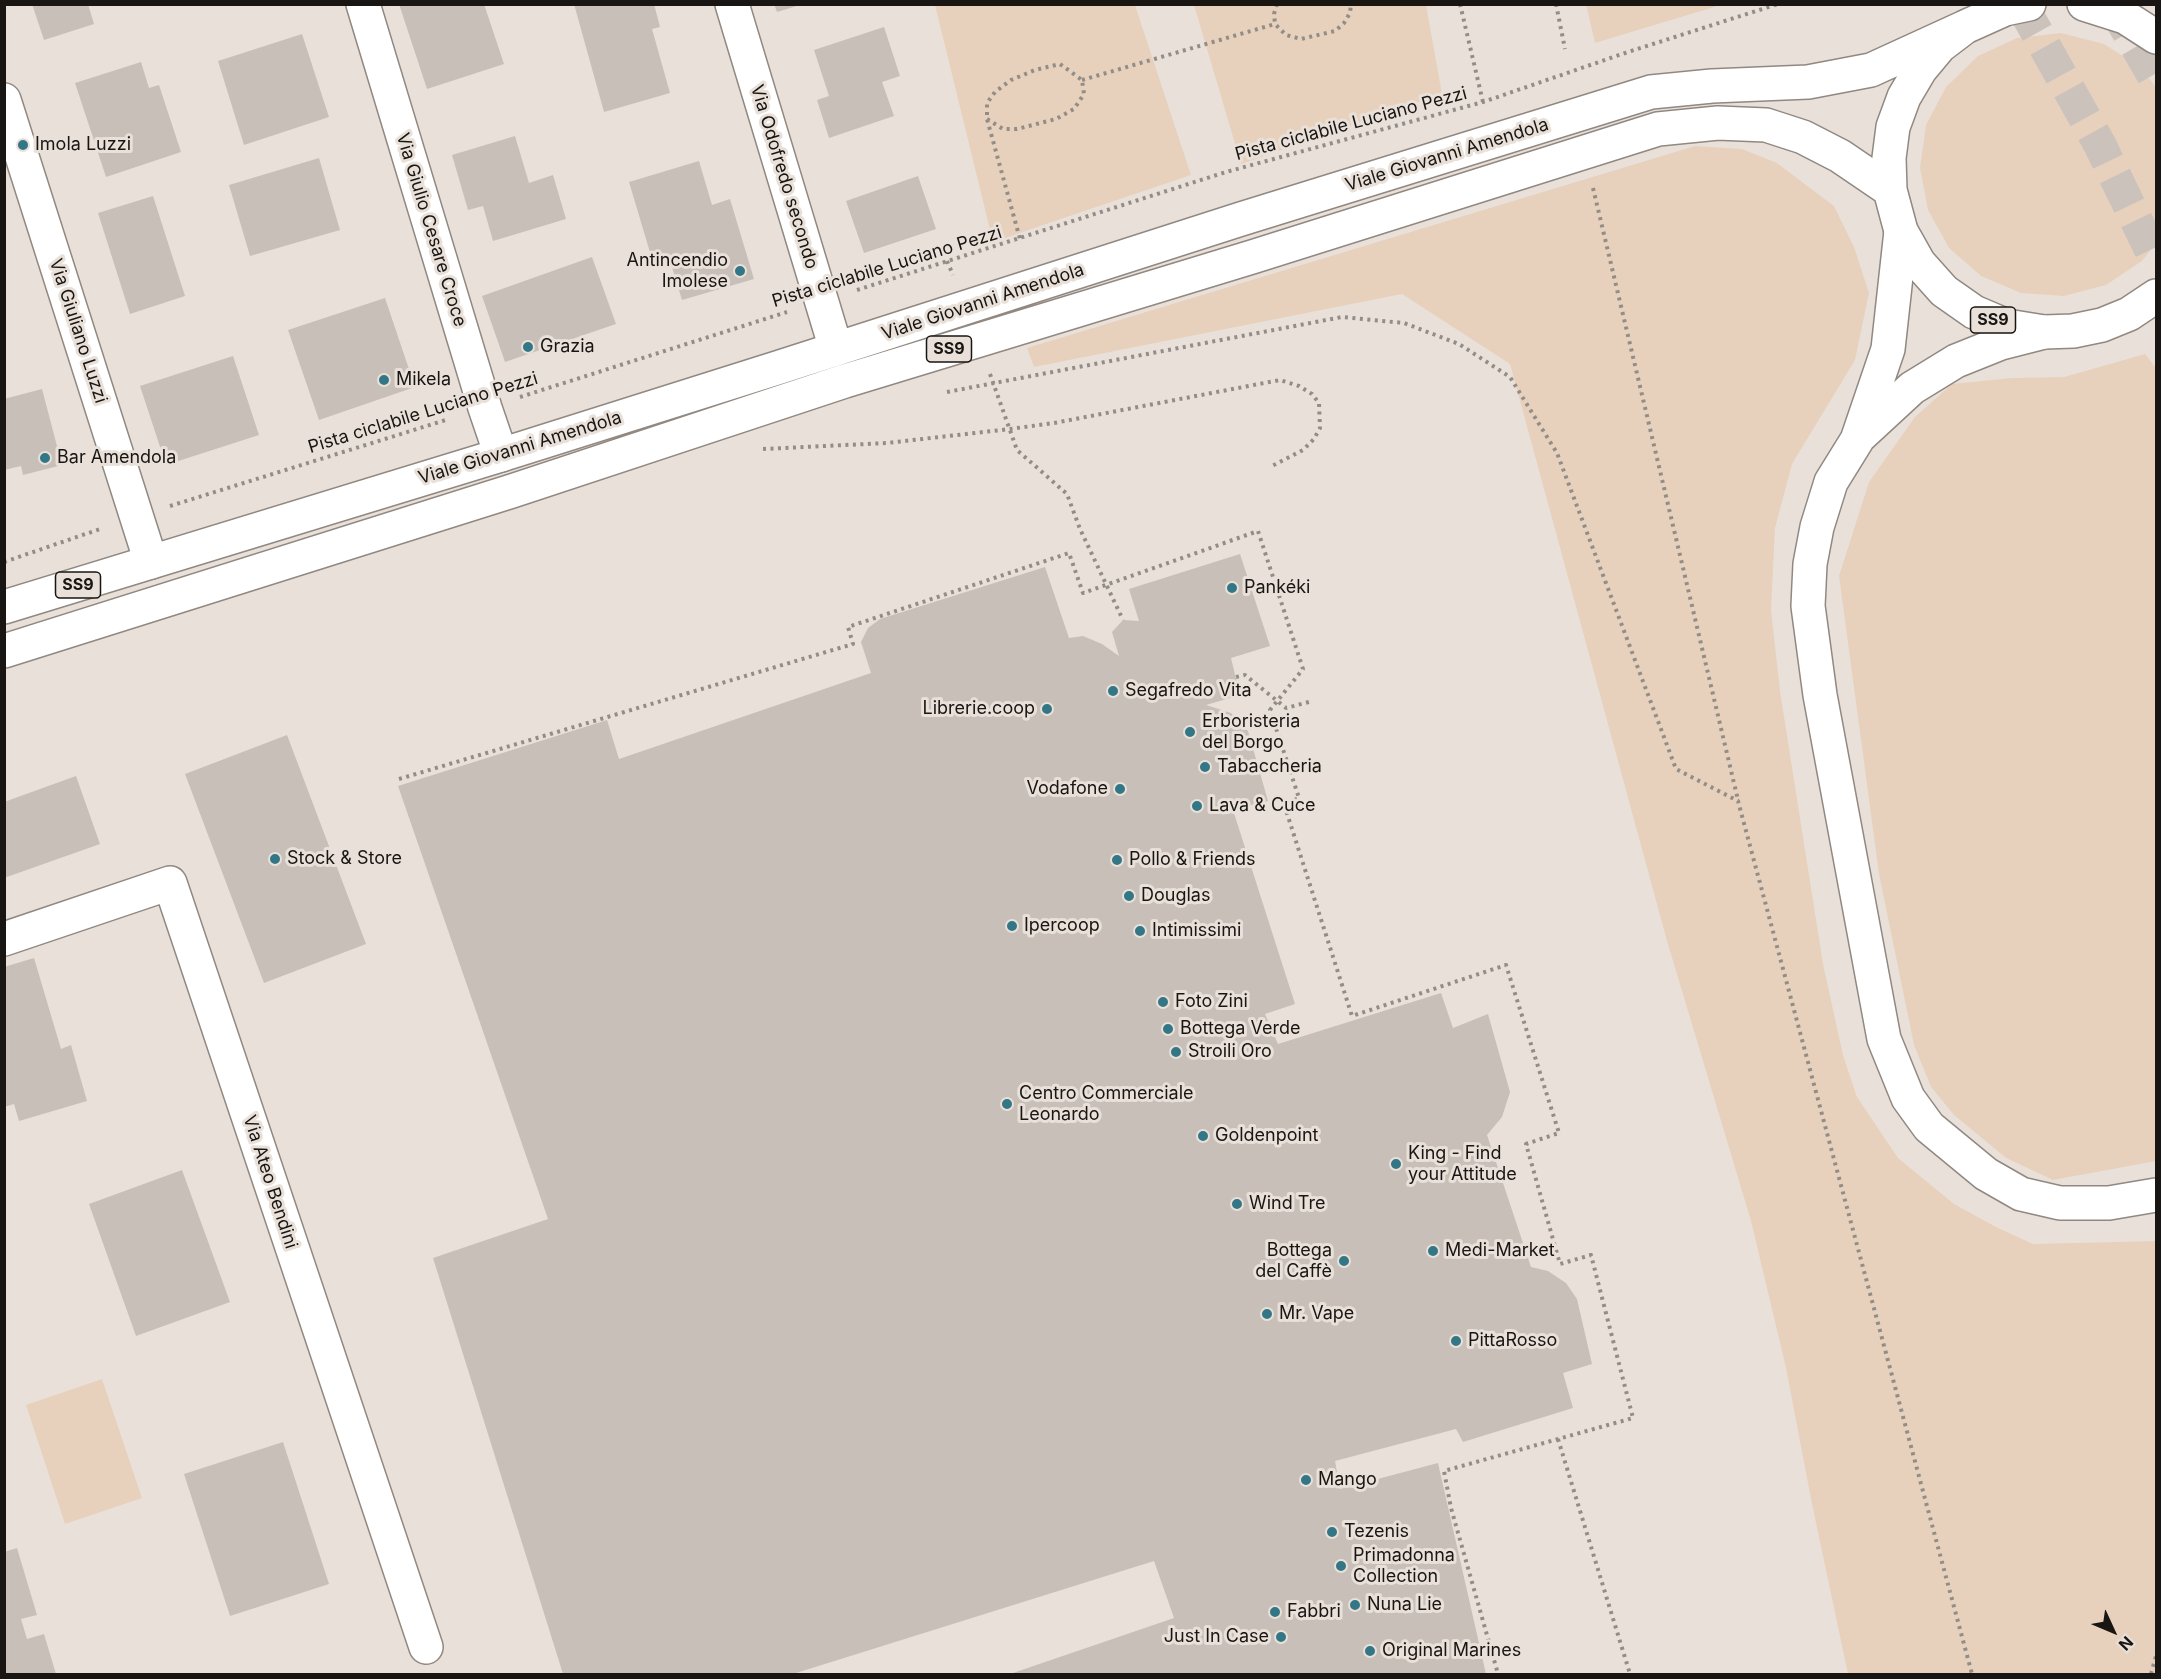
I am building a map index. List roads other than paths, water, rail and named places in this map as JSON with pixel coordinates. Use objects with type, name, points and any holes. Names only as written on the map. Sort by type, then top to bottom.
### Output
[{"type":"main road","name":"Via Giulio Cesare Croce","points":[[363,4],[501,455]]},
{"type":"main road","name":"Via Odofredo secondo","points":[[732,4],[836,349]]},
{"type":"main road","name":"SS9","points":[[2029,4],[2005,9],[1965,27],[1940,46],[1920,70],[1904,97],[1893,127],[1889,158],[1890,190],[1901,231],[1919,263],[1944,291],[1974,312],[2007,326],[2044,332],[2073,331],[2102,325],[2129,314],[2156,298]]},
{"type":"main road","points":[[2084,4],[2133,4]]},
{"type":"main road","points":[[2091,5],[2125,17],[2157,37]]},
{"type":"main road","name":"Viale Giovanni Amendola","points":[[4,607],[501,455],[1252,215],[1651,92],[1712,86],[1808,82],[1871,70],[1965,27]]},
{"type":"main road","name":"Via Giuliano Luzzi","points":[[4,100],[151,562]]},
{"type":"main road","name":"Viale Giovanni Amendola","points":[[4,651],[512,491],[845,381],[1252,257],[1658,129],[1718,123],[1766,125],[1803,137],[1840,156],[1890,190]]},
{"type":"main road","points":[[1901,231],[1888,349],[1857,440],[1831,482],[1817,527],[1810,564],[1808,606],[1820,695],[1884,1039],[1908,1098],[1929,1127],[1986,1174],[2021,1194],[2060,1203],[2109,1203],[2157,1195]]},
{"type":"main road","points":[[1857,440],[1912,388],[1956,361],[2001,343],[2044,332]]},
{"type":"main road","name":"Via Ateo Bendini","points":[[4,939],[170,883],[426,1647]]},
{"type":"tunnel","points":[[2021,4],[2100,145],[2156,261]]},
{"type":"tunnel","points":[[2112,4],[2156,80]]},
{"type":"place","name":"Imola Luzzi","points":[[23,145]]},
{"type":"place","name":"Antincendio Imolese","points":[[740,271]]},
{"type":"place","name":"Grazia","points":[[528,347]]},
{"type":"place","name":"Mikela","points":[[384,380]]},
{"type":"place","name":"Bar Amendola","points":[[45,458]]},
{"type":"place","name":"Pankéki","points":[[1232,588]]},
{"type":"place","name":"Segafredo Vita","points":[[1113,691]]},
{"type":"place","name":"Librerie.coop","points":[[1047,709]]},
{"type":"place","name":"Erboristeria del Borgo","points":[[1190,732]]},
{"type":"place","name":"Tabaccheria","points":[[1205,767]]},
{"type":"place","name":"Vodafone","points":[[1120,789]]},
{"type":"place","name":"Lava & Cuce","points":[[1197,806]]},
{"type":"place","name":"Stock & Store","points":[[275,859]]},
{"type":"place","name":"Pollo & Friends","points":[[1117,860]]},
{"type":"place","name":"Douglas","points":[[1129,896]]},
{"type":"place","name":"Ipercoop","points":[[1012,926]]},
{"type":"place","name":"Intimissimi","points":[[1140,931]]},
{"type":"place","name":"Foto Zini","points":[[1163,1002]]},
{"type":"place","name":"Bottega Verde","points":[[1168,1029]]},
{"type":"place","name":"Stroili Oro","points":[[1176,1052]]},
{"type":"place","name":"Centro Commerciale Leonardo","points":[[1007,1104]]},
{"type":"place","name":"Goldenpoint","points":[[1203,1136]]},
{"type":"place","name":"King - Find your Attitude","points":[[1396,1164]]},
{"type":"place","name":"Wind Tre","points":[[1237,1204]]},
{"type":"place","name":"Medi-Market","points":[[1433,1251]]},
{"type":"place","name":"Bottega del Caffè","points":[[1344,1261]]},
{"type":"place","name":"Mr. Vape","points":[[1267,1314]]},
{"type":"place","name":"PittaRosso","points":[[1456,1341]]},
{"type":"place","name":"Mango","points":[[1306,1480]]},
{"type":"place","name":"Tezenis","points":[[1332,1532]]},
{"type":"place","name":"Primadonna Collection","points":[[1341,1566]]},
{"type":"place","name":"Nuna Lie","points":[[1355,1605]]},
{"type":"place","name":"Fabbri","points":[[1275,1612]]},
{"type":"place","name":"Just In Case","points":[[1281,1637]]},
{"type":"place","name":"Original Marines","points":[[1370,1651]]}]
